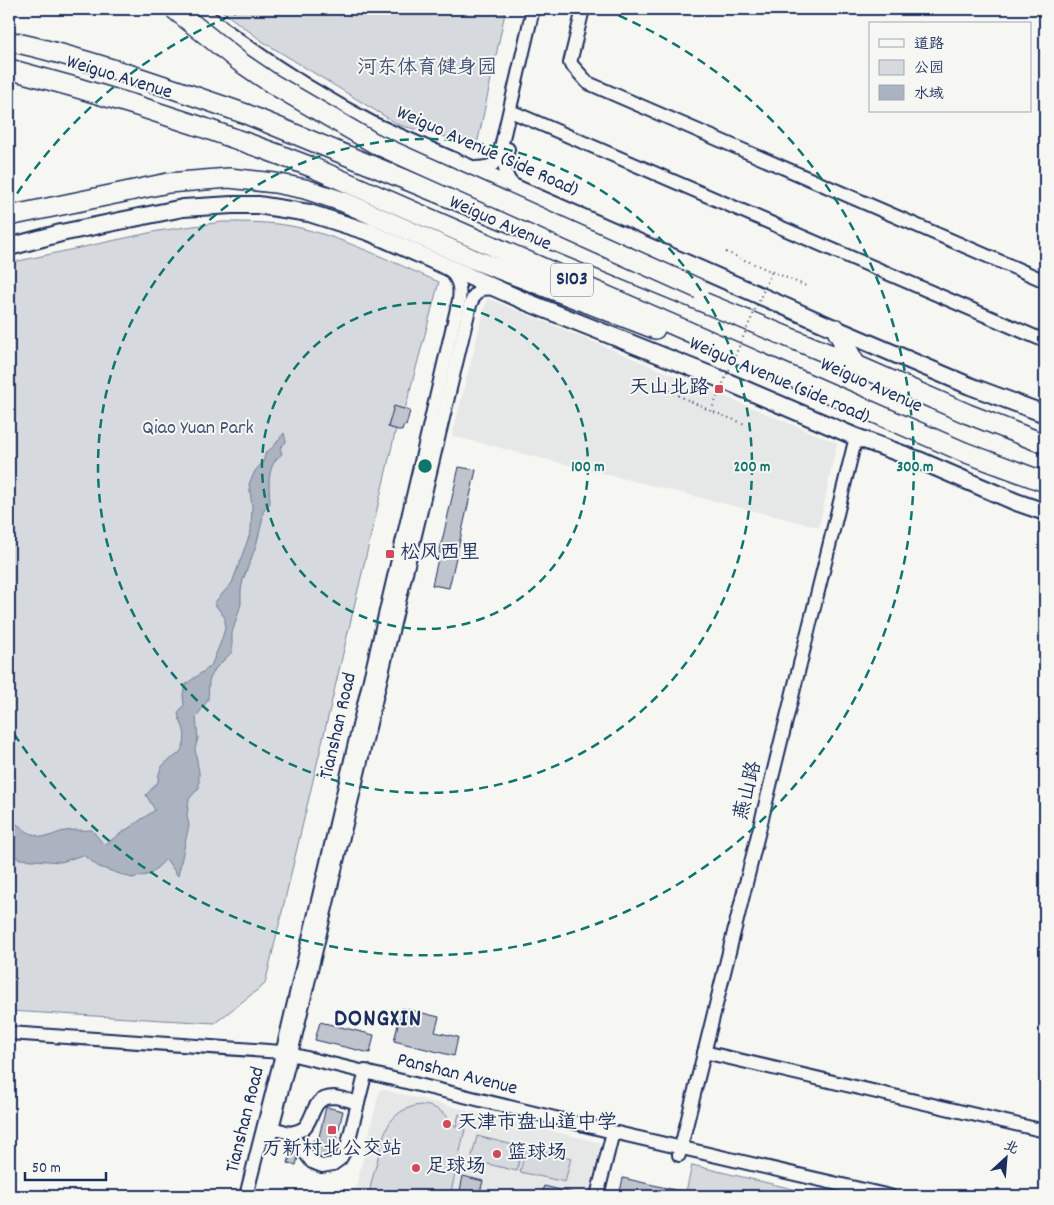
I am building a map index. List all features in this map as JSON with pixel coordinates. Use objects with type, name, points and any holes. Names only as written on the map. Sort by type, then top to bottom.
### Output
[{"type":"highway","points":[[174,9],[233,56],[271,83],[374,142],[699,290],[856,365]]},
{"type":"highway","name":"Weiguo Avenue","points":[[9,41],[58,53],[246,114],[856,365],[977,418],[1045,444]]},
{"type":"highway","name":"Weiguo Avenue","points":[[9,69],[239,139],[314,168],[964,452],[1045,482]]},
{"type":"highway","points":[[9,216],[168,184],[202,180],[229,178],[253,180],[305,189],[359,208],[473,259],[837,396]]},
{"type":"highway","points":[[836,329],[856,365]]},
{"type":"main road","name":"Weiguo Avenue (Side Road)","points":[[196,9],[256,56],[313,93],[374,126],[515,187]]},
{"type":"main road","name":"Weiguo Avenue (side road)","points":[[515,187],[836,329],[970,386],[1045,414]]},
{"type":"main road","points":[[9,247],[61,233],[183,208],[232,204],[258,205],[287,208],[339,222],[410,249],[447,268],[496,288]]},
{"type":"main road","name":"Weiguo Avenue (side road)","points":[[496,288],[723,380],[856,437],[1045,512]]},
{"type":"street","points":[[468,168],[491,166],[499,156],[533,9]]},
{"type":"street","points":[[515,187],[506,176],[504,167],[540,9]]},
{"type":"street","points":[[584,9],[570,63],[588,83],[1045,281]]},
{"type":"street","points":[[515,113],[1045,340]]},
{"type":"street","name":"Tianshan Road","points":[[254,1196],[272,1128],[286,1056],[459,300],[460,284],[454,274],[447,268]]},
{"type":"street","name":"Tianshan Road","points":[[246,1196],[286,1056],[470,305],[474,296],[481,289],[496,288]]},
{"type":"street","name":"燕山路","points":[[680,1151],[856,437]]},
{"type":"street","name":"Panshan Avenue","points":[[9,1033],[286,1056],[612,1136],[890,1196]]},
{"type":"street","name":"Panshan Avenue","points":[[9,1040],[286,1056]]},
{"type":"street","points":[[704,1052],[1045,1132]]},
{"type":"street","points":[[290,1133],[312,1162],[322,1166],[333,1164],[340,1158],[346,1147],[365,1074]]},
{"type":"street","points":[[272,1128],[290,1133],[298,1131],[306,1126],[312,1111],[318,1102],[323,1100],[338,1098],[358,1103]]},
{"type":"street","points":[[597,1196],[612,1136]]},
{"type":"street","name":"Panshan Avenue","points":[[680,1151],[859,1196]]},
{"type":"path","points":[[726,252],[806,286]]},
{"type":"path","points":[[711,411],[772,271]]},
{"type":"path","points":[[669,391],[711,411],[745,424]]},
{"type":"shaded area","points":[[487,298],[837,443],[819,527],[452,436]]},
{"type":"shaded area","name":"天津市盘山道中学","points":[[380,1089],[601,1143],[588,1196],[354,1196]]},
{"type":"green space","name":"河东体育健身园","points":[[219,9],[481,9],[505,13],[477,145],[399,125],[265,43]]},
{"type":"green space","name":"Qiao Yuan Park","points":[[222,222],[274,224],[309,230],[366,250],[439,282],[405,409],[394,407],[388,427],[396,429],[265,984],[215,1023],[9,1011],[9,263],[158,231]]},
{"type":"green space","points":[[420,1105],[426,1105],[441,1111],[456,1127],[459,1114],[468,1116],[450,1196],[369,1196],[388,1125],[400,1112]]},
{"type":"green space","name":"篮球场","points":[[477,1136],[522,1147],[517,1171],[471,1160]]},
{"type":"green space","name":"篮球场","points":[[526,1148],[571,1158],[565,1182],[520,1172]]},
{"type":"green space","points":[[692,1165],[814,1194],[813,1196],[685,1196]]},
{"type":"water","points":[[284,433],[286,442],[280,448],[282,454],[273,464],[271,470],[270,503],[263,512],[256,546],[243,580],[241,604],[232,633],[232,652],[215,669],[209,681],[208,700],[196,717],[198,738],[195,749],[199,772],[199,788],[189,799],[187,816],[189,825],[178,876],[166,859],[151,874],[132,878],[99,867],[83,855],[61,862],[20,859],[9,854],[9,820],[31,834],[40,836],[68,830],[92,830],[104,845],[155,810],[146,795],[158,782],[162,767],[178,754],[184,743],[184,730],[178,713],[184,705],[183,694],[186,684],[211,666],[222,639],[225,618],[214,603],[232,583],[251,531],[252,506],[249,484],[255,471],[263,462],[266,452],[274,446]]},
{"type":"building","points":[[394,406],[410,411],[406,426],[404,425],[402,431],[388,427]]},
{"type":"building","points":[[459,467],[476,470],[449,588],[432,585]]},
{"type":"building","points":[[402,1008],[439,1017],[435,1032],[458,1037],[454,1056],[394,1041]]},
{"type":"building","points":[[320,1022],[374,1035],[370,1053],[315,1040]]},
{"type":"building","points":[[326,1107],[343,1111],[333,1154],[323,1158],[317,1155],[311,1147],[313,1140],[318,1141]]},
{"type":"building","points":[[292,1149],[298,1157],[296,1165],[288,1163]]},
{"type":"building","points":[[463,1176],[483,1181],[479,1196],[459,1196]]},
{"type":"building","points":[[623,1178],[688,1193],[687,1196],[619,1196]]},
{"type":"building","points":[[544,1186],[573,1193],[572,1196],[541,1196]]},
{"type":"place","name":"天山北路","points":[[719,389]]},
{"type":"place","name":"松风西里","points":[[390,554]]},
{"type":"place","name":"天津市盘山道中学","points":[[447,1124]]},
{"type":"place","name":"万新村北公交站","points":[[332,1130]]},
{"type":"place","name":"篮球场","points":[[497,1154]]},
{"type":"place","name":"足球场","points":[[416,1168]]},
{"type":"district","name":"DONGXIN","points":[[378,1020]]}]
